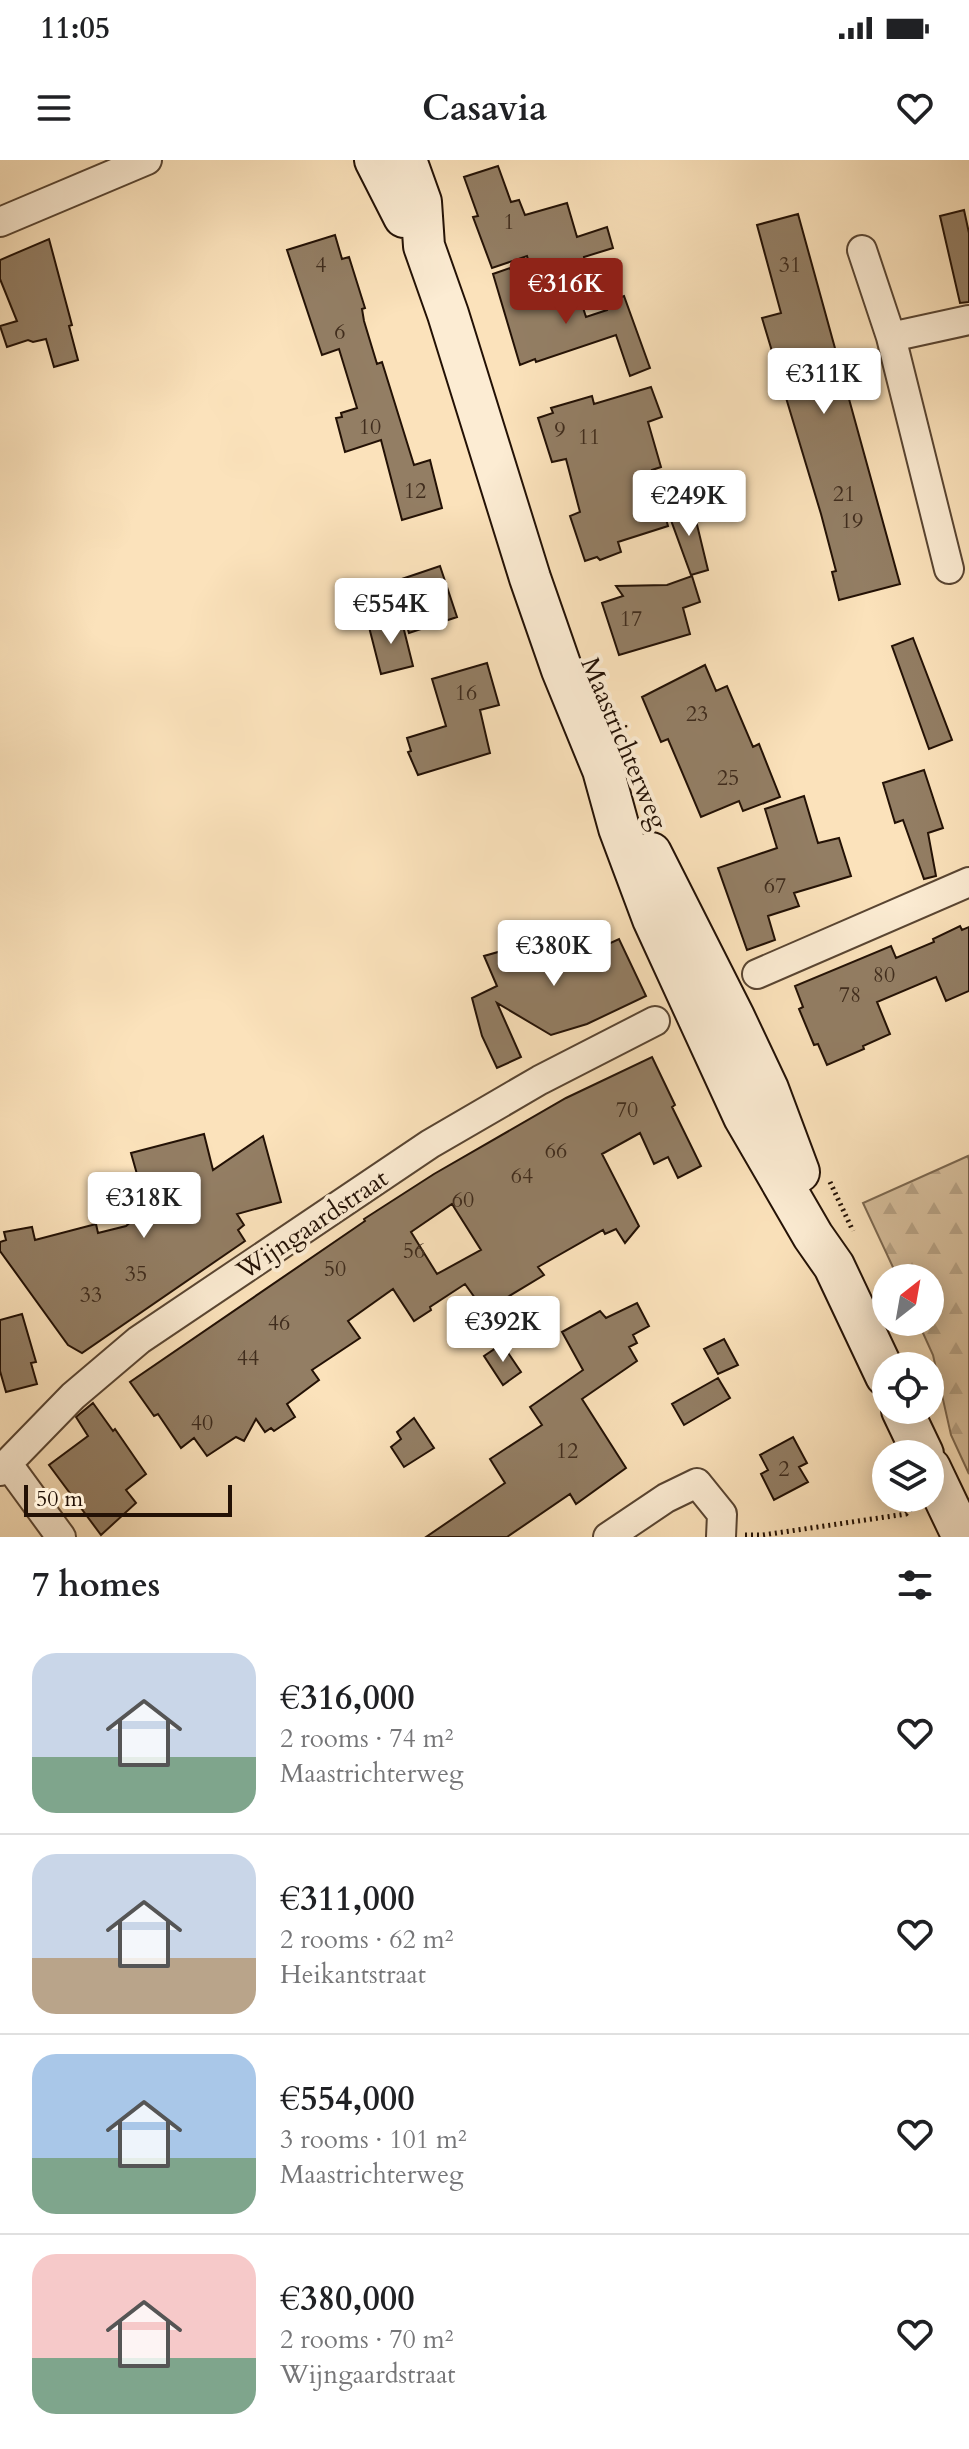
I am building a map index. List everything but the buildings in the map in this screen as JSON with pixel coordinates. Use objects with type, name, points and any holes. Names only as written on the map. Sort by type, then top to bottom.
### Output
[{"type":"main road","name":"Maastrichterweg","points":[[375,160],[399,210],[424,246],[530,578],[562,670],[603,770],[624,841],[653,919],[744,1117],[813,1236],[847,1255],[878,1352]]},
{"type":"main road","name":"Maastrichterweg","points":[[406,160],[421,202],[424,246]]},
{"type":"main road","points":[[944,1497],[963,1537]]},
{"type":"street","points":[[0,222],[147,160]]},
{"type":"street","points":[[862,250],[891,337],[949,569]]},
{"type":"street","points":[[891,337],[969,320]]},
{"type":"street","points":[[757,974],[969,882]]},
{"type":"street","name":"Wijngaardstraat","points":[[3,1467],[73,1396],[152,1331],[430,1144],[540,1080],[655,1021]]},
{"type":"street","points":[[3,1467],[61,1537]]},
{"type":"street","points":[[608,1537],[666,1498],[697,1483],[722,1514],[721,1536]]},
{"type":"path","name":"Maastrichterweg","points":[[649,802],[662,830]]},
{"type":"path","points":[[827,1176],[847,1255]]},
{"type":"path","points":[[721,1536],[763,1535],[908,1512]]},
{"type":"green space","points":[[968,1156],[969,1474],[951,1435],[944,1404],[944,1352],[932,1352],[924,1336],[944,1336],[944,1264],[891,1264],[863,1203]]}]
